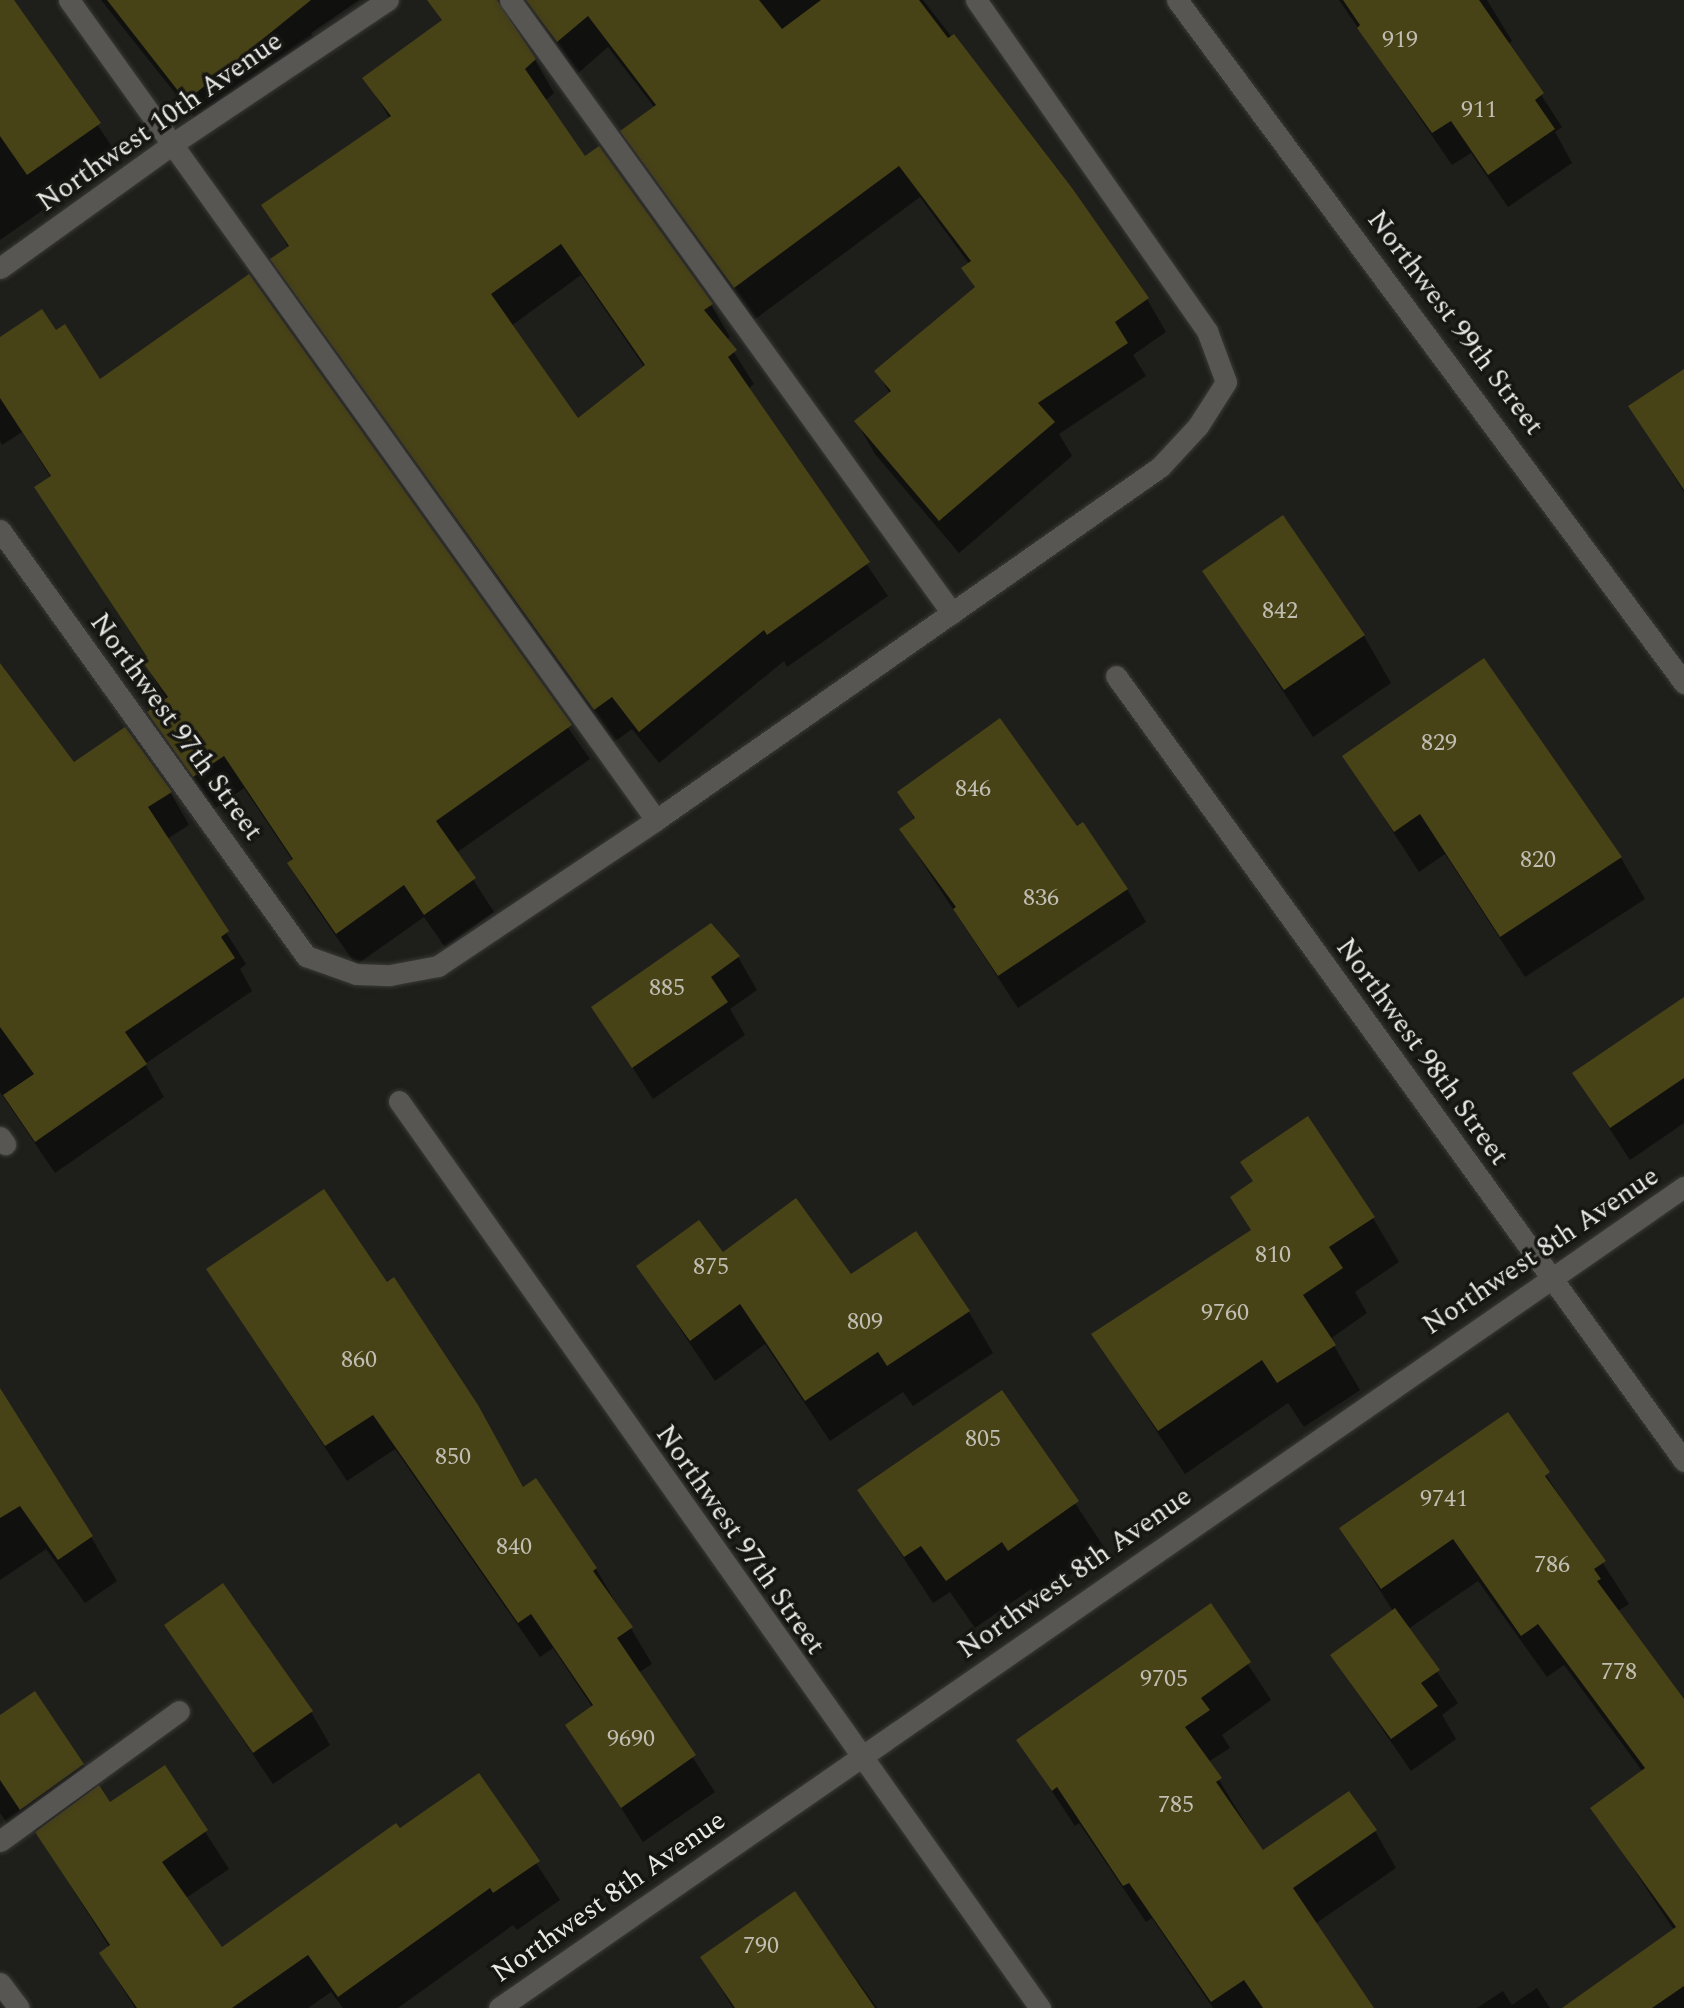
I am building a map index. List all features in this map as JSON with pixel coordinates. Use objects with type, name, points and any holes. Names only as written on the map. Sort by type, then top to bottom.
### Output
[{"type":"street","points":[[69,0],[656,820],[1160,467],[1198,426],[1226,382],[1207,331],[976,0]]},
{"type":"street","name":"Northwest 10th Avenue","points":[[0,268],[172,145],[388,0]]},
{"type":"street","points":[[510,0],[952,613]]},
{"type":"street","name":"Northwest 99th Street","points":[[1177,0],[1684,683]]},
{"type":"street","name":"Northwest 97th Street","points":[[0,530],[306,956],[356,974],[390,975],[438,966],[656,820]]},
{"type":"street","name":"Northwest 98th Street","points":[[1116,676],[1684,1461]]},
{"type":"street","name":"Northwest 97th Street","points":[[399,1101],[858,1757],[1040,2008]]},
{"type":"street","name":"Northwest 8th Avenue","points":[[499,2008],[1684,1187]]},
{"type":"street","points":[[0,1841],[179,1711]]},
{"type":"street","points":[[0,1983],[19,2008]]},
{"type":"building","points":[[0,0],[14,0],[101,123],[27,175],[0,136]]},
{"type":"building","points":[[107,0],[311,0],[186,101]]},
{"type":"building","points":[[427,0],[497,0],[536,59],[525,69],[585,156],[599,146],[713,304],[704,310],[737,350],[728,357],[870,562],[767,635],[764,630],[639,732],[612,697],[594,710],[270,259],[289,246],[261,205],[391,116],[362,78],[442,20]],"holes":[[[561,244],[645,365],[578,418],[491,294]]]},
{"type":"building","points":[[526,0],[759,0],[782,29],[821,0],[919,0],[948,38],[954,34],[1072,188],[1149,298],[1115,322],[1128,343],[1038,403],[1055,422],[939,521],[854,421],[891,391],[874,371],[975,287],[961,268],[971,261],[899,166],[734,288],[620,131],[656,105],[588,16],[557,42]]},
{"type":"building","points":[[1343,0],[1479,0],[1544,93],[1535,100],[1555,129],[1488,175],[1451,121],[1432,133],[1357,28],[1360,25]]},
{"type":"building","points":[[249,274],[572,725],[436,821],[476,878],[424,915],[404,885],[336,934],[287,863],[293,859],[224,756],[193,777],[147,712],[168,697],[141,660],[147,657],[34,487],[51,476],[0,398],[0,337],[42,309],[56,330],[65,324],[100,379]]},
{"type":"building","points":[[1684,369],[1684,490],[1628,406]]},
{"type":"building","points":[[1283,515],[1365,635],[1284,690],[1202,571]]},
{"type":"building","points":[[1484,658],[1622,857],[1500,937],[1420,814],[1394,832],[1342,756]]},
{"type":"building","points":[[0,663],[74,762],[125,727],[172,792],[148,807],[229,931],[221,937],[235,958],[125,1032],[147,1064],[35,1142],[3,1095],[34,1074],[0,1027]]},
{"type":"building","points":[[1000,718],[1077,826],[1083,822],[1128,889],[998,976],[953,909],[956,907],[899,829],[915,818],[897,792]]},
{"type":"building","points":[[711,923],[740,956],[711,977],[728,1002],[632,1068],[591,1007]]},
{"type":"building","points":[[1684,997],[1684,1078],[1610,1128],[1572,1073]]},
{"type":"building","points":[[1308,1116],[1375,1217],[1329,1247],[1343,1268],[1303,1295],[1336,1345],[1277,1383],[1262,1360],[1158,1431],[1091,1334],[1251,1230],[1230,1197],[1253,1181],[1240,1162]]},
{"type":"building","points":[[324,1189],[387,1282],[394,1277],[478,1405],[523,1487],[536,1478],[597,1568],[593,1571],[633,1627],[617,1638],[696,1755],[621,1808],[565,1725],[593,1705],[531,1614],[518,1623],[373,1415],[325,1446],[206,1269]]},
{"type":"building","points":[[796,1198],[851,1274],[916,1231],[970,1311],[887,1366],[878,1352],[805,1401],[740,1304],[690,1341],[636,1266],[699,1220],[723,1252]]},
{"type":"building","points":[[0,1388],[93,1536],[58,1560],[20,1506],[0,1518]]},
{"type":"building","points":[[1002,1390],[1079,1501],[1008,1551],[1002,1542],[946,1581],[921,1546],[904,1557],[857,1490]]},
{"type":"building","points":[[1508,1412],[1550,1472],[1545,1476],[1606,1561],[1594,1569],[1601,1579],[1597,1581],[1684,1699],[1684,1986],[1652,2008],[1562,2008],[1676,1927],[1590,1808],[1645,1768],[1538,1624],[1521,1636],[1453,1539],[1381,1589],[1339,1528]]},
{"type":"building","points":[[223,1583],[313,1711],[253,1753],[164,1625]]},
{"type":"building","points":[[1211,1603],[1251,1662],[1201,1698],[1210,1710],[1185,1727],[1222,1778],[1216,1782],[1263,1850],[1349,1791],[1377,1830],[1293,1888],[1374,2008],[1263,2008],[1244,1980],[1211,2002],[1129,1883],[1123,1886],[1057,1787],[1052,1791],[1016,1740]]},
{"type":"building","points":[[1395,1608],[1440,1670],[1421,1683],[1438,1706],[1391,1739],[1330,1655]]},
{"type":"building","points":[[35,1691],[84,1764],[20,1810],[0,1780],[0,1715]]},
{"type":"building","points":[[165,1765],[208,1830],[162,1862],[222,1947],[396,1823],[400,1828],[479,1773],[540,1861],[493,1893],[490,1888],[338,1997],[308,1955],[232,2008],[137,2008],[99,1953],[110,1945],[35,1832],[99,1785],[110,1802]]},
{"type":"building","points":[[795,1891],[875,2008],[735,2008],[700,1957]]}]
